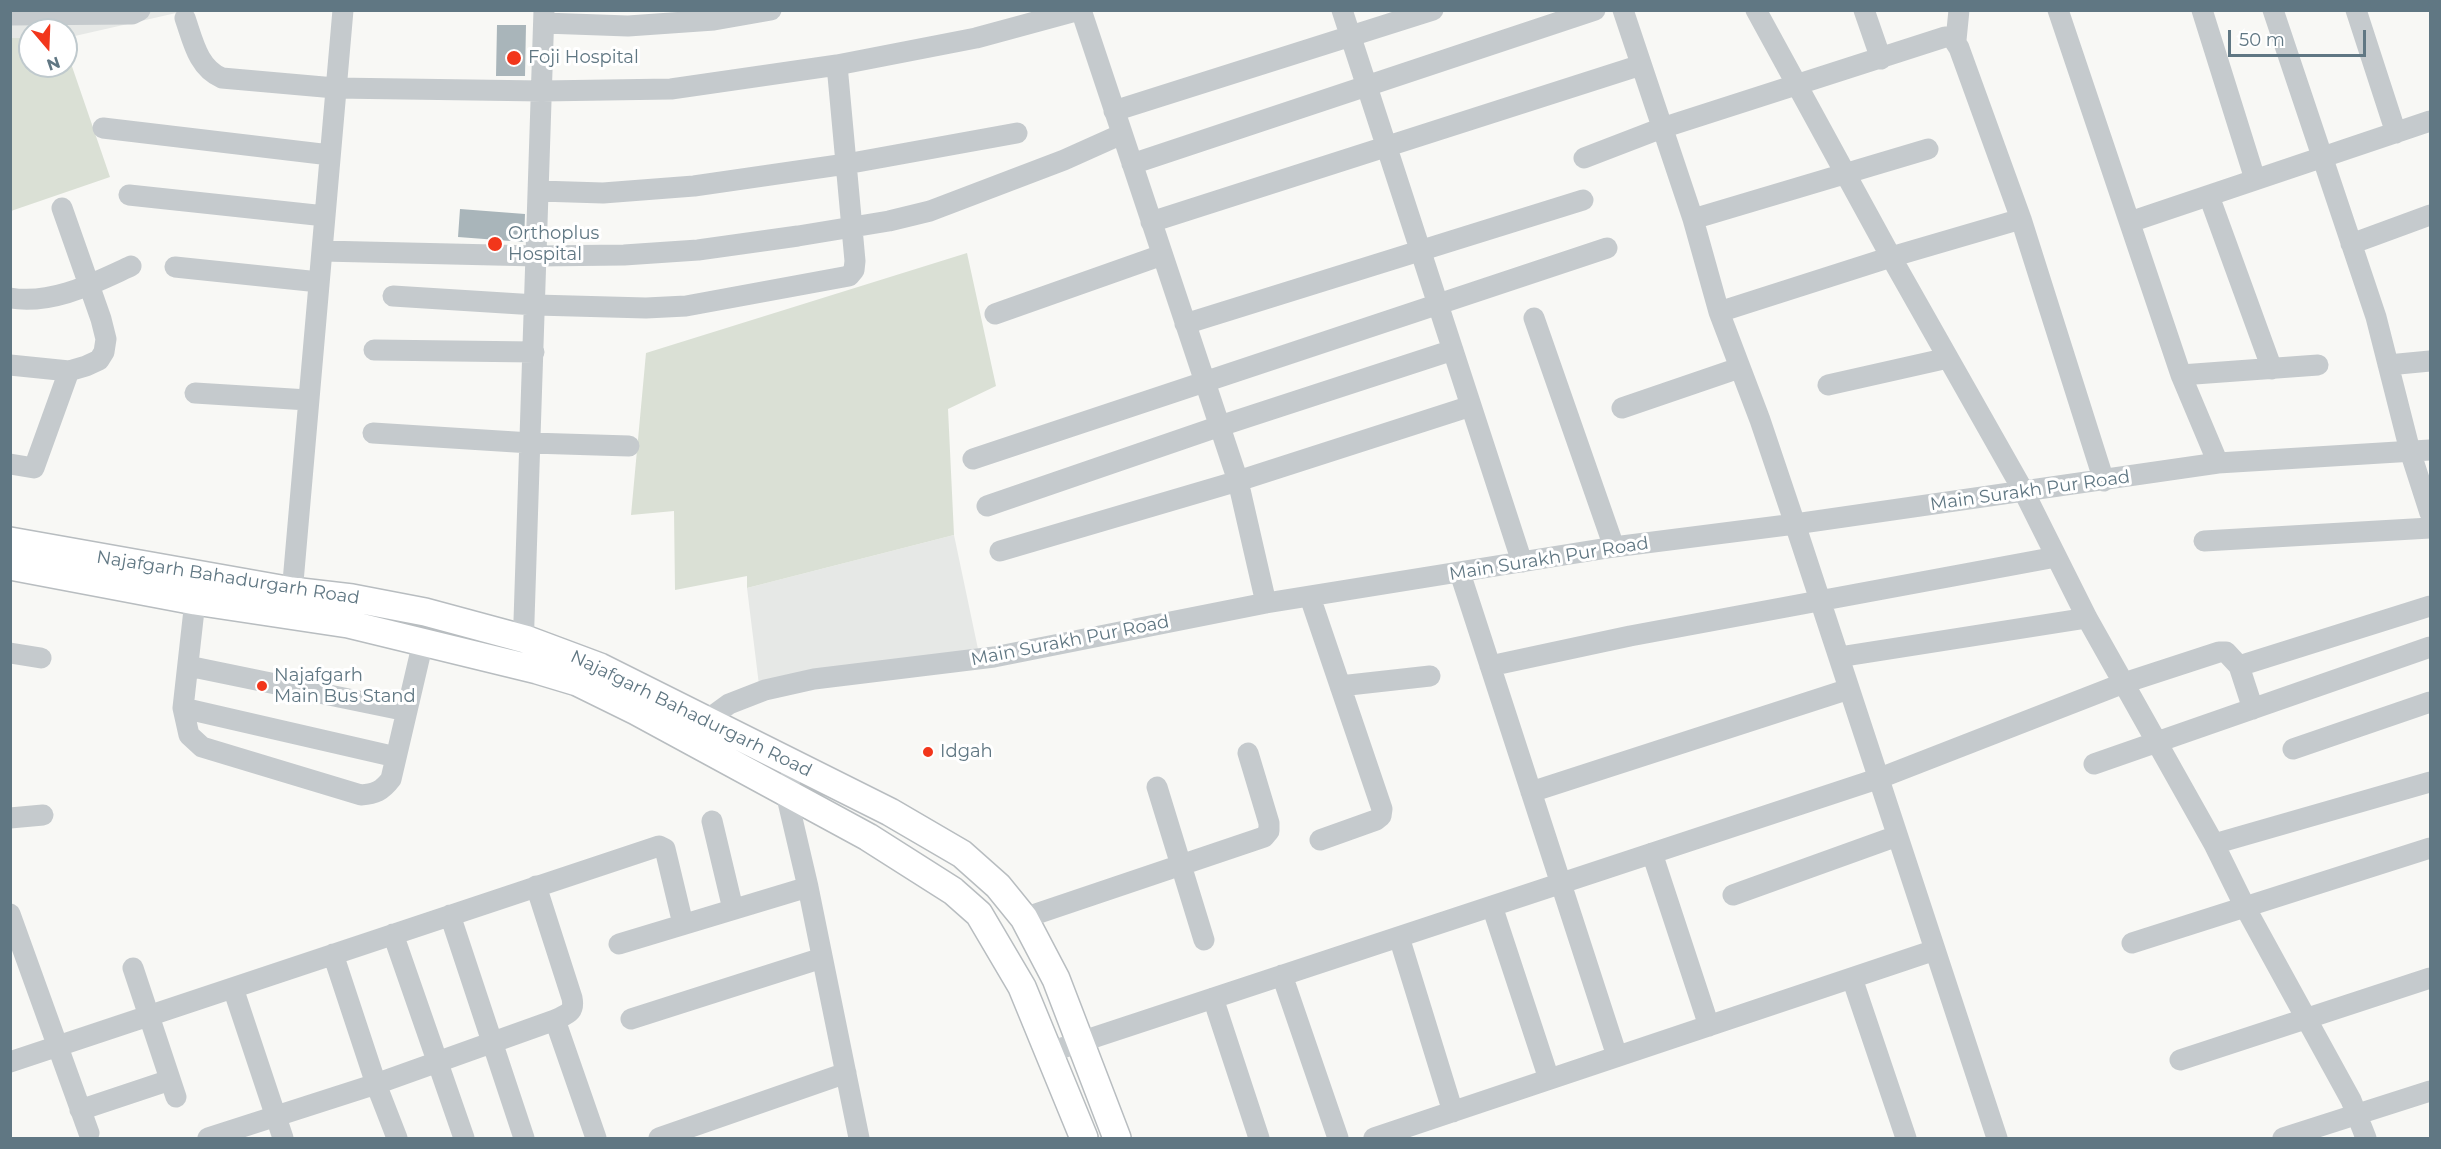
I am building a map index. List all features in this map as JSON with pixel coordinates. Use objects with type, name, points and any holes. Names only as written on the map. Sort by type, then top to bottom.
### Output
[{"type":"main road","name":"Najafgarh Bahadurgarh Road","points":[[10,541],[291,603],[348,624],[577,682],[685,737],[868,837],[953,891],[979,914],[1022,987],[1084,1138]]},
{"type":"main road","name":"Najafgarh Bahadurgarh Road","points":[[10,566],[195,601],[291,603],[352,598],[425,612],[525,639],[600,667],[890,812],[962,854],[998,886],[1024,918],[1056,980],[1117,1138]]},
{"type":"street","points":[[10,15],[132,14],[140,10]]},
{"type":"street","points":[[291,603],[343,10]]},
{"type":"street","points":[[521,666],[525,639],[544,17],[628,26],[714,20],[771,10]]},
{"type":"street","points":[[185,18],[204,66],[212,74],[235,80],[336,88],[542,91],[671,89],[837,65],[987,35],[1080,10],[1238,481],[1266,603]]},
{"type":"street","points":[[1342,10],[1522,562]]},
{"type":"street","points":[[1114,111],[1433,10]]},
{"type":"street","points":[[1132,164],[1595,10]]},
{"type":"street","points":[[1623,10],[1693,219],[1719,312],[1760,420],[1997,1138]]},
{"type":"street","points":[[1756,10],[1844,173],[2024,492],[2087,618],[2158,742],[2214,844],[2245,907],[2308,1019],[2358,1115],[2366,1138]]},
{"type":"street","points":[[1864,10],[1881,59]]},
{"type":"street","points":[[1959,10],[1956,40],[2021,219],[2104,482]]},
{"type":"street","points":[[2058,10],[2181,375],[2218,464]]},
{"type":"street","points":[[2202,10],[2255,179]]},
{"type":"street","points":[[2273,10],[2376,317],[2388,364],[2420,451],[2430,513]]},
{"type":"street","points":[[2356,10],[2396,133]]},
{"type":"street","points":[[1584,158],[1662,128],[1945,37],[1952,37],[1956,40]]},
{"type":"street","points":[[393,296],[536,305],[646,308],[686,306],[849,276],[854,270],[855,261],[837,65]]},
{"type":"street","points":[[1151,222],[1641,65]]},
{"type":"street","points":[[2130,222],[2430,121]]},
{"type":"street","points":[[103,128],[330,155]]},
{"type":"street","points":[[539,191],[603,193],[694,186],[846,164],[1017,133]]},
{"type":"street","points":[[322,251],[537,256],[624,255],[698,250],[852,228],[930,211],[1064,160],[1122,134]]},
{"type":"street","points":[[1693,219],[1928,149]]},
{"type":"street","points":[[129,195],[325,216]]},
{"type":"street","points":[[2209,196],[2272,369]]},
{"type":"street","points":[[1185,324],[1583,200]]},
{"type":"street","points":[[10,365],[69,371],[99,360],[104,352],[106,339],[62,208]]},
{"type":"street","points":[[2351,244],[2430,215]]},
{"type":"street","points":[[1719,312],[1891,257],[2021,219]]},
{"type":"street","points":[[973,459],[1607,248]]},
{"type":"street","points":[[995,314],[1162,255]]},
{"type":"street","points":[[10,298],[37,300],[89,285],[131,266]]},
{"type":"street","points":[[175,267],[319,282]]},
{"type":"street","points":[[1534,318],[1614,547]]},
{"type":"street","points":[[374,350],[534,352]]},
{"type":"street","points":[[987,506],[1220,426],[1453,350]]},
{"type":"street","points":[[1828,386],[1947,358]]},
{"type":"street","points":[[2388,364],[2430,361]]},
{"type":"street","points":[[2181,375],[2318,365]]},
{"type":"street","points":[[1622,408],[1739,368]]},
{"type":"street","points":[[10,464],[34,468],[69,371]]},
{"type":"street","points":[[195,393],[308,400]]},
{"type":"street","points":[[1000,551],[1238,481],[1471,406]]},
{"type":"street","points":[[373,433],[531,443],[629,446]]},
{"type":"street","name":"Main Surakh Pur Road","points":[[685,737],[706,718],[729,704],[765,690],[814,679],[994,657],[1266,603],[1614,547],[2104,482],[2218,464],[2420,451]]},
{"type":"street","points":[[2204,541],[2430,528]]},
{"type":"street","points":[[1490,666],[1630,636],[2056,557]]},
{"type":"street","points":[[1460,573],[1617,1056]]},
{"type":"street","points":[[1310,597],[1382,809],[1381,816],[1376,820],[1320,840]]},
{"type":"street","points":[[195,601],[183,708],[189,735],[202,747],[360,795],[372,794],[383,789],[391,779],[423,642]]},
{"type":"street","points":[[2239,666],[2430,606]]},
{"type":"street","points":[[1839,657],[2087,618]]},
{"type":"street","points":[[2094,764],[2430,647]]},
{"type":"street","points":[[1050,1052],[1880,778],[2124,683],[2223,651],[2239,666],[2253,709]]},
{"type":"street","points":[[10,653],[42,658]]},
{"type":"street","points":[[188,666],[407,711]]},
{"type":"street","points":[[1340,686],[1430,676]]},
{"type":"street","points":[[1531,792],[1849,689]]},
{"type":"street","points":[[2293,749],[2430,702]]},
{"type":"street","points":[[183,708],[396,757]]},
{"type":"street","points":[[1024,918],[1264,837],[1269,831],[1248,753]]},
{"type":"street","points":[[795,764],[786,793],[808,887],[859,1138]]},
{"type":"street","points":[[2214,844],[2430,782]]},
{"type":"street","points":[[1157,787],[1204,940]]},
{"type":"street","points":[[10,818],[43,815]]},
{"type":"street","points":[[712,821],[733,909]]},
{"type":"street","points":[[1732,895],[1897,836]]},
{"type":"street","points":[[10,1062],[393,933],[663,846],[683,924]]},
{"type":"street","points":[[2132,943],[2430,848]]},
{"type":"street","points":[[1652,853],[1709,1026]]},
{"type":"street","points":[[208,1138],[376,1084],[555,1020],[571,1012],[573,1007],[536,886]]},
{"type":"street","points":[[619,944],[808,887]]},
{"type":"street","points":[[1492,906],[1549,1079]]},
{"type":"street","points":[[10,914],[88,1132]]},
{"type":"street","points":[[450,915],[524,1138]]},
{"type":"street","points":[[393,933],[439,1060],[464,1138]]},
{"type":"street","points":[[1399,937],[1453,1112]]},
{"type":"street","points":[[1374,1138],[1935,950]]},
{"type":"street","points":[[333,954],[376,1084],[397,1138]]},
{"type":"street","points":[[631,1019],[822,958]]},
{"type":"street","points":[[80,1110],[173,1089],[133,968]]},
{"type":"street","points":[[1282,975],[1338,1138]]},
{"type":"street","points":[[1852,978],[1906,1138]]},
{"type":"street","points":[[2180,1060],[2430,978]]},
{"type":"street","points":[[233,988],[283,1138]]},
{"type":"street","points":[[1213,998],[1259,1138]]},
{"type":"street","points":[[555,1020],[596,1138]]},
{"type":"street","points":[[659,1138],[846,1073]]},
{"type":"street","points":[[2283,1138],[2430,1090]]},
{"type":"shaded area","points":[[11,11],[185,11],[78,35],[78,18],[18,18],[18,38],[11,38]]},
{"type":"shaded area","points":[[10,38],[18,38],[18,78],[76,78],[110,177],[11,211]]},
{"type":"shaded area","points":[[967,253],[996,386],[948,409],[954,535],[747,588],[747,576],[675,590],[674,511],[631,515],[646,353]]},
{"type":"shaded area","points":[[954,535],[978,649],[759,685],[747,588]]},
{"type":"building","points":[[497,25],[526,25],[525,76],[496,76]]},
{"type":"building","points":[[460,209],[525,214],[524,242],[458,237]]},
{"type":"place","name":"Foji Hospital","points":[[514,58]]},
{"type":"place","name":"Orthoplus Hospital","points":[[495,244]]},
{"type":"place","name":"Najafgarh Main Bus Stand","points":[[262,686]]},
{"type":"place","name":"Idgah","points":[[928,752]]}]
